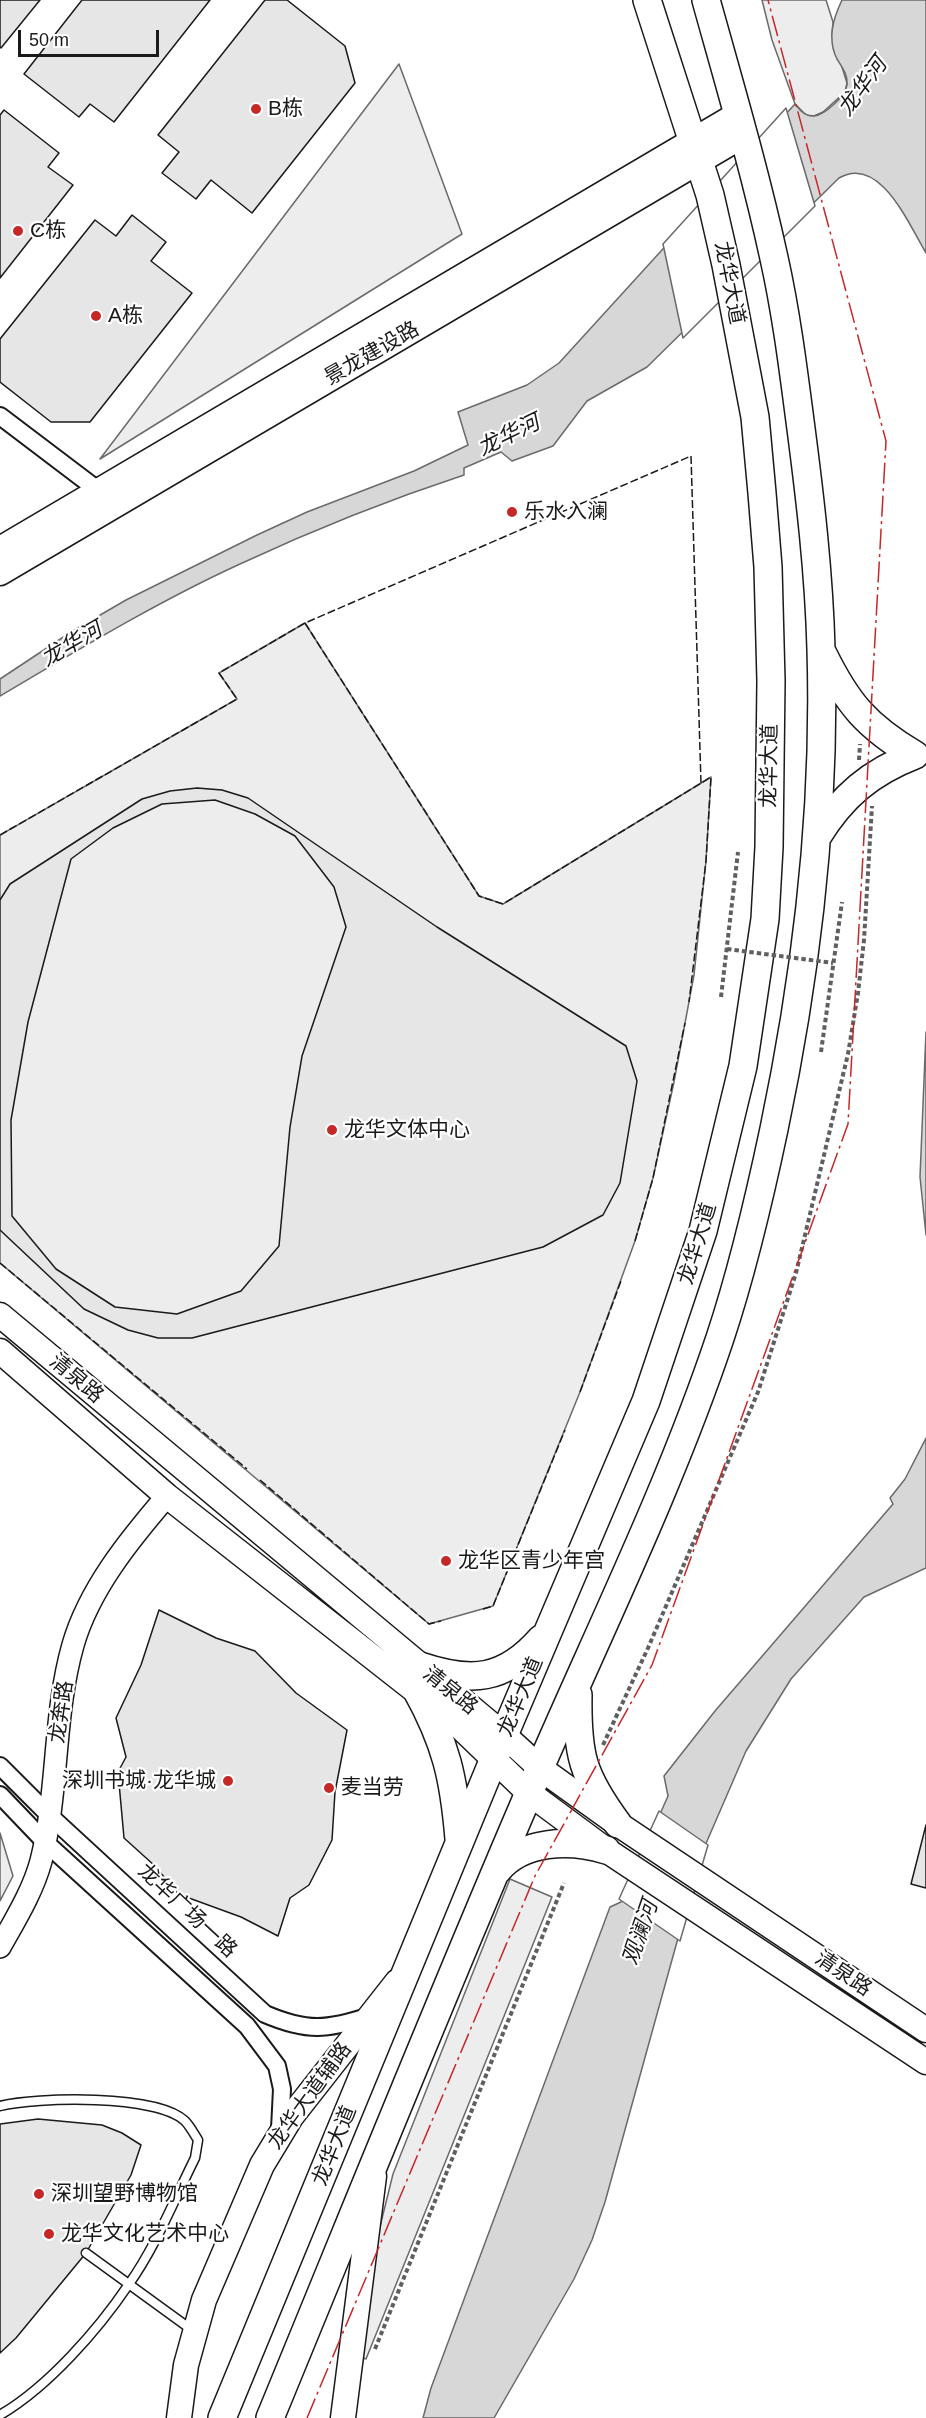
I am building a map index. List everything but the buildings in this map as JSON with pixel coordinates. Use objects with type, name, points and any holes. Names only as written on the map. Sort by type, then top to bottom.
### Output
[{"type":"main road","name":"龙华大道","points":[[222,2418],[646,1401],[703,1231],[724,1154],[755,997],[765,919],[771,681],[768,567],[755,417],[710,195],[647,0]]},
{"type":"main road","name":"龙华大道","points":[[270,2418],[494,1874],[630,1568],[690,1418],[719,1341],[748,1251],[789,1057],[804,967],[816,838],[821,756],[821,650],[806,468],[787,322],[744,136],[706,0]]},
{"type":"main road","name":"景龙建设路","points":[[0,549],[696,151],[744,136]]},
{"type":"main road","name":"景龙建设路","points":[[0,573],[696,151]]},
{"type":"main road","points":[[821,650],[855,709],[869,724],[920,755]]},
{"type":"main road","points":[[816,838],[840,802],[854,789],[884,768],[920,755]]},
{"type":"main road","name":"清泉路","points":[[0,1315],[418,1678],[454,1720],[529,1793],[606,1850],[926,2062]]},
{"type":"main road","name":"清泉路","points":[[0,1351],[168,1496],[418,1678],[505,1736],[540,1768],[618,1824],[926,2030]]},
{"type":"main road","points":[[459,1845],[452,1772],[418,1678],[488,1676],[512,1665],[532,1650],[550,1629]]},
{"type":"main road","points":[[578,1683],[578,1739],[582,1762],[594,1791],[618,1824]]},
{"type":"main road","points":[[494,1874],[505,1861],[516,1854],[542,1845],[593,1846],[606,1850]]},
{"type":"main road","name":"龙华大道辅路","points":[[179,2418],[186,2365],[204,2300],[258,2175],[291,2116],[408,1969]]},
{"type":"main road","points":[[343,2418],[376,2162]]},
{"type":"street","points":[[0,416],[99,491]]},
{"type":"street","name":"龙奔路","points":[[0,1947],[32,1885],[45,1842],[64,1687],[73,1644],[86,1611],[102,1582],[168,1496]]},
{"type":"street","name":"龙华广场一路","points":[[0,1766],[50,1816],[266,2014],[289,2024],[316,2029],[339,2026],[370,2016]]},
{"type":"street","name":"龙华广场一路","points":[[0,1795],[45,1842],[230,2008],[266,2048],[277,2066],[282,2089],[283,2110],[279,2138]]},
{"type":"lane","points":[[0,2106],[83,2099],[113,2100],[154,2108],[184,2120],[198,2140],[195,2158],[129,2284],[94,2328],[50,2376],[0,2415]]},
{"type":"lane","points":[[86,2253],[194,2331]]},
{"type":"path","points":[[858,770],[861,737]]},
{"type":"path","points":[[602,1748],[648,1648],[758,1392],[796,1273],[848,1054],[858,993],[872,799]]},
{"type":"path","points":[[721,997],[738,852]]},
{"type":"path","points":[[821,1052],[842,902]]},
{"type":"path","points":[[727,949],[833,963]]},
{"type":"path","points":[[370,2360],[564,1883]]},
{"type":"shaded area","points":[[762,0],[826,0],[833,22],[832,35],[847,83],[845,92],[823,112],[814,116],[806,115],[795,104],[772,40]]},
{"type":"shaded area","points":[[399,64],[462,234],[100,459]]},
{"type":"shaded area","name":"龙华文体中心","points":[[305,623],[479,896],[503,904],[711,777],[706,861],[694,975],[653,1178],[635,1241],[580,1392],[493,1606],[429,1624],[0,1263],[0,835],[237,699],[219,673]]},
{"type":"shaded area","points":[[0,1833],[13,1876],[0,1901]]},
{"type":"shaded area","points":[[510,1879],[552,1897],[366,2359],[360,2357],[375,2247],[393,2174]]},
{"type":"water","name":"龙华河","points":[[842,0],[926,0],[926,253],[892,196],[880,184],[868,176],[854,173],[839,178],[647,367],[587,401],[553,446],[512,461],[501,452],[464,468],[464,475],[379,505],[267,551],[148,610],[0,696],[0,679],[71,632],[126,600],[307,512],[414,471],[468,445],[458,412],[527,385],[559,363],[795,104],[805,114],[814,116],[829,109],[839,99],[847,85],[847,78],[834,52],[832,37],[836,14]]},
{"type":"water","points":[[926,1032],[926,1235],[920,1177]]},
{"type":"water","name":"观澜河","points":[[926,1438],[926,1568],[864,1597],[791,1679],[746,1751],[701,1855],[605,2202],[592,2240],[574,2279],[494,2418],[423,2418],[431,2388],[610,1907],[621,1902],[668,1796],[664,1776],[715,1711],[893,1504],[890,1498],[905,1479]]},
{"type":"pier","points":[[786,108],[815,206],[683,338],[663,244]]},
{"type":"pier","points":[[659,1811],[708,1845],[680,1941],[619,1899]]},
{"type":"fence","points":[[0,835],[237,699],[219,673],[305,623],[691,456],[701,783]]},
{"type":"fence","points":[[305,623],[479,896],[503,904],[711,777],[706,861],[689,1002]]},
{"type":"fence","points":[[635,1241],[653,1178],[685,1023]]},
{"type":"fence","points":[[0,1263],[247,1469]]},
{"type":"fence","points":[[580,1392],[621,1281]]},
{"type":"fence","points":[[483,1609],[493,1606],[565,1430]]},
{"type":"fence","points":[[260,1480],[429,1624],[441,1621]]},
{"type":"power","points":[[307,2418],[535,1876],[652,1665],[848,1124],[886,441],[768,0]]},
{"type":"place","name":"B栋","points":[[256,109]]},
{"type":"place","name":"C栋","points":[[18,231]]},
{"type":"place","name":"A栋","points":[[96,316]]},
{"type":"place","name":"乐水入澜","points":[[512,512]]},
{"type":"place","name":"龙华文体中心","points":[[332,1130]]},
{"type":"place","name":"龙华区青少年宫","points":[[446,1561]]},
{"type":"place","name":"深圳书城·龙华城","points":[[228,1781]]},
{"type":"place","name":"麦当劳","points":[[329,1788]]},
{"type":"place","name":"深圳望野博物馆","points":[[39,2194]]},
{"type":"place","name":"龙华文化艺术中心","points":[[49,2234]]}]
